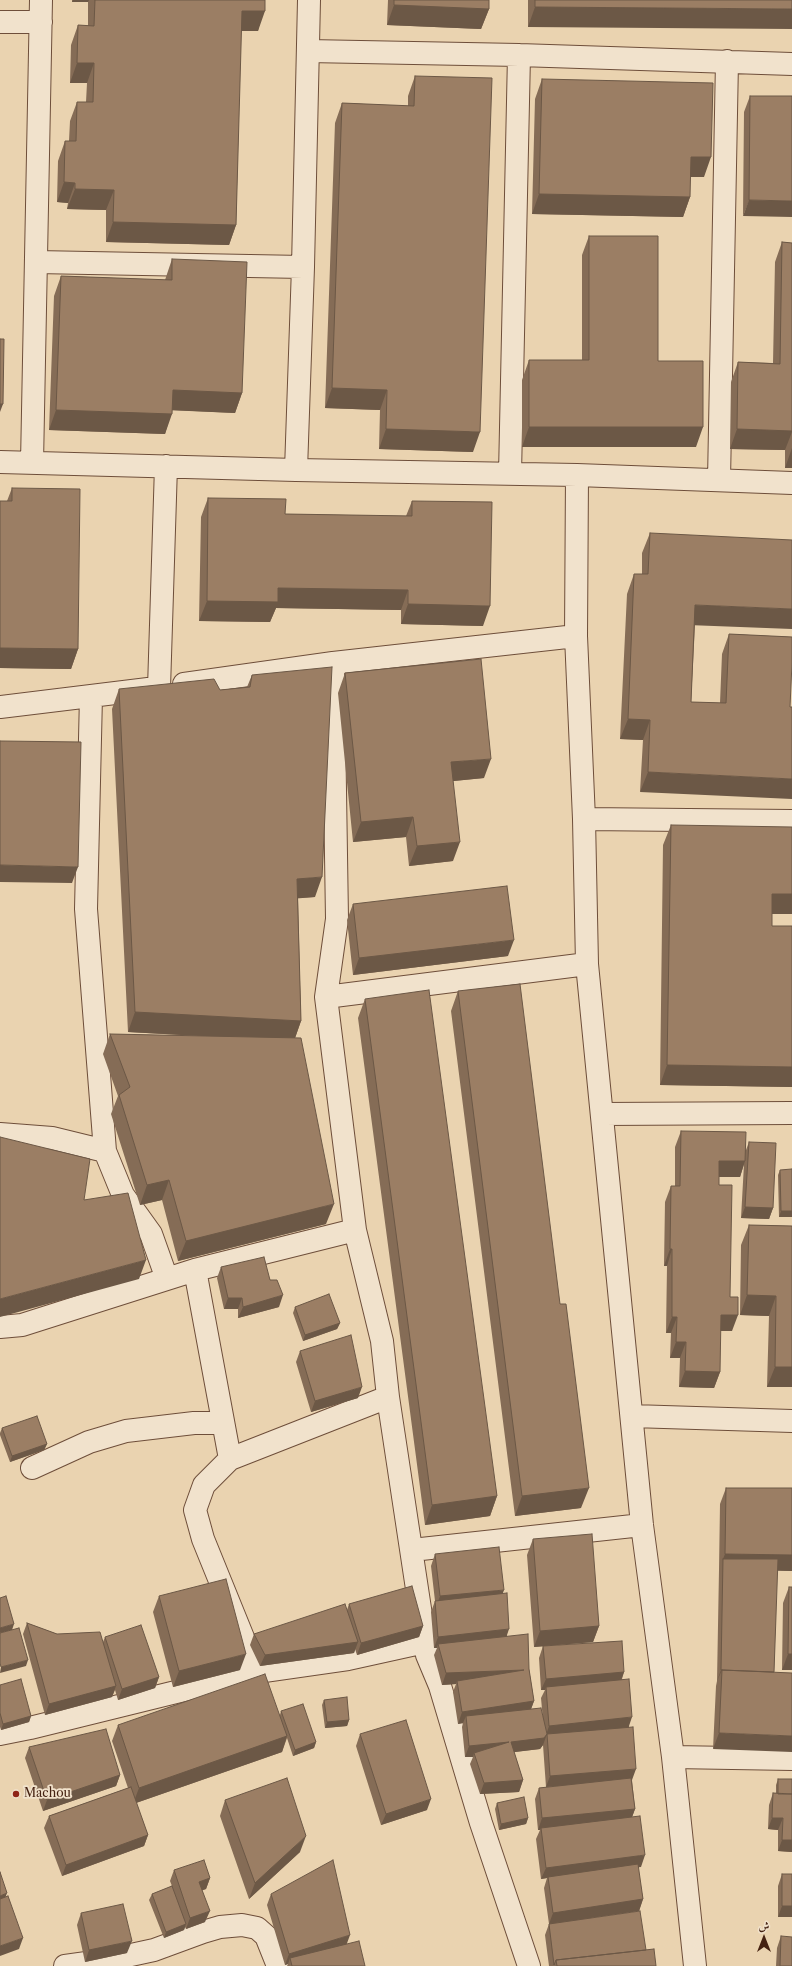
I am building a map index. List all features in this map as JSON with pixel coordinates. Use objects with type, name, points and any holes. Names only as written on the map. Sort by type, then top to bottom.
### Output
[{"type":"street","points":[[32,463],[41,0]]},
{"type":"street","points":[[296,470],[303,267],[309,0]]},
{"type":"street","points":[[0,22],[41,22]]},
{"type":"street","points":[[308,51],[518,55],[792,64]]},
{"type":"street","points":[[510,474],[518,55]]},
{"type":"street","points":[[719,480],[727,61]]},
{"type":"street","points":[[36,262],[303,267]]},
{"type":"street","points":[[0,462],[296,470],[577,474],[792,483]]},
{"type":"street","points":[[159,688],[166,466]]},
{"type":"street","points":[[577,474],[576,636],[584,819],[587,964],[642,1525],[673,1757],[695,1966]]},
{"type":"street","points":[[0,707],[159,688],[333,663],[576,636]]},
{"type":"street","points":[[333,663],[337,919],[326,997],[355,1230],[382,1340],[388,1397],[427,1655],[440,1686],[463,1765],[529,1966]]},
{"type":"street","points":[[91,696],[86,909],[106,1151],[123,1195],[151,1234],[167,1279]]},
{"type":"street","points":[[584,819],[792,821]]},
{"type":"street","points":[[326,997],[587,964]]},
{"type":"street","points":[[602,1114],[792,1112]]},
{"type":"street","points":[[0,1134],[52,1138],[106,1151]]},
{"type":"street","points":[[0,1328],[22,1325],[195,1270],[355,1230]]},
{"type":"street","points":[[195,1270],[230,1460]]},
{"type":"street","points":[[257,1672],[203,1539],[195,1510],[204,1485],[230,1460],[388,1397]]},
{"type":"street","points":[[632,1416],[792,1421]]},
{"type":"street","points":[[32,1468],[89,1442],[126,1431],[194,1422],[223,1423]]},
{"type":"street","points":[[412,1550],[642,1525]]},
{"type":"street","points":[[0,1734],[30,1728],[257,1672],[348,1659],[426,1642]]},
{"type":"street","points":[[673,1757],[792,1759]]},
{"type":"street","points":[[65,1966],[108,1960],[154,1950],[220,1927],[242,1925],[257,1928],[266,1936],[278,1966]]},
{"type":"building","points":[[95,0],[265,0],[265,11],[242,11],[236,225],[113,222],[114,190],[75,189],[75,183],[64,182],[65,141],[76,141],[77,102],[93,102],[94,63],[77,63],[78,25],[94,26]]},
{"type":"building","points":[[394,0],[489,0],[489,9],[394,5]]},
{"type":"building","points":[[535,0],[792,0],[792,9],[535,7]]},
{"type":"building","points":[[415,76],[492,78],[480,432],[386,429],[387,390],[332,388],[342,103],[414,106]]},
{"type":"building","points":[[542,79],[713,83],[711,157],[691,157],[690,197],[539,194]]},
{"type":"building","points":[[750,96],[792,96],[792,201],[749,200]]},
{"type":"building","points":[[589,236],[658,236],[658,361],[703,361],[703,427],[529,427],[529,360],[589,360]]},
{"type":"building","points":[[782,242],[792,243],[792,431],[737,429],[738,362],[780,364]]},
{"type":"building","points":[[172,259],[247,262],[242,393],[173,390],[172,414],[56,410],[61,276],[172,280]]},
{"type":"building","points":[[0,339],[4,339],[3,404],[0,404]]},
{"type":"building","points":[[12,488],[80,489],[78,649],[0,648],[0,501],[12,501]]},
{"type":"building","points":[[208,498],[286,499],[285,514],[412,516],[412,501],[492,502],[490,606],[408,604],[408,590],[278,588],[278,602],[207,601]]},
{"type":"building","points":[[650,533],[792,540],[792,609],[695,605],[691,702],[726,703],[729,634],[792,637],[790,707],[792,707],[792,779],[648,772],[650,720],[628,719],[634,574],[648,574]]},
{"type":"building","points":[[481,659],[491,759],[451,762],[460,842],[417,846],[413,817],[361,822],[345,673]]},
{"type":"building","points":[[332,667],[322,877],[297,879],[301,1021],[135,1012],[119,689],[214,679],[220,690],[250,687],[252,675]]},
{"type":"building","points":[[0,741],[81,742],[78,867],[0,865]]},
{"type":"building","points":[[671,825],[792,827],[792,894],[772,894],[772,926],[792,926],[792,1067],[667,1065]]},
{"type":"building","points":[[507,886],[514,940],[359,958],[353,904]]},
{"type":"building","points":[[520,984],[560,1304],[566,1304],[589,1488],[522,1496],[458,991]]},
{"type":"building","points":[[429,990],[497,1496],[432,1505],[365,999]]},
{"type":"building","points":[[110,1034],[301,1038],[334,1204],[186,1241],[169,1180],[147,1185],[119,1095],[130,1087]]},
{"type":"building","points":[[681,1131],[746,1132],[745,1161],[719,1161],[719,1185],[732,1185],[730,1297],[738,1297],[738,1315],[721,1315],[720,1372],[685,1371],[686,1342],[676,1342],[677,1317],[672,1317],[672,1249],[670,1249],[671,1186],[680,1186]]},
{"type":"building","points":[[0,1137],[90,1159],[84,1200],[128,1193],[146,1260],[0,1299]]},
{"type":"building","points":[[749,1142],[776,1143],[773,1208],[745,1207]]},
{"type":"building","points":[[792,1169],[792,1211],[781,1211],[780,1170]]},
{"type":"building","points":[[749,1225],[792,1226],[792,1367],[775,1367],[776,1296],[747,1295]]},
{"type":"building","points":[[264,1257],[270,1280],[277,1280],[283,1295],[243,1307],[242,1298],[228,1298],[221,1267]]},
{"type":"building","points":[[329,1294],[340,1323],[305,1335],[295,1307]]},
{"type":"building","points":[[351,1335],[362,1387],[315,1401],[300,1351]]},
{"type":"building","points":[[37,1416],[47,1444],[12,1456],[2,1428]]},
{"type":"building","points":[[726,1488],[792,1488],[792,1555],[725,1554]]},
{"type":"building","points":[[592,1534],[599,1626],[540,1631],[533,1539]]},
{"type":"building","points":[[499,1547],[504,1590],[440,1596],[435,1554]]},
{"type":"building","points":[[723,1559],[778,1559],[774,1672],[721,1670]]},
{"type":"building","points":[[226,1579],[246,1654],[179,1671],[159,1596]]},
{"type":"building","points":[[412,1586],[423,1626],[361,1643],[349,1604]]},
{"type":"building","points":[[789,1587],[792,1587],[792,1654],[788,1654]]},
{"type":"building","points":[[507,1593],[509,1629],[438,1637],[435,1601]]},
{"type":"building","points":[[6,1596],[14,1624],[0,1628],[0,1598]]},
{"type":"building","points":[[345,1604],[358,1642],[265,1655],[254,1634]]},
{"type":"building","points":[[27,1623],[57,1634],[100,1632],[116,1686],[49,1704]]},
{"type":"building","points":[[141,1625],[159,1677],[122,1689],[105,1637]]},
{"type":"building","points":[[19,1628],[28,1660],[1,1667],[0,1633]]},
{"type":"building","points":[[528,1634],[529,1669],[534,1701],[462,1712],[457,1681],[524,1670],[446,1673],[438,1644]]},
{"type":"building","points":[[622,1641],[624,1672],[546,1679],[543,1646]]},
{"type":"building","points":[[722,1670],[792,1673],[792,1736],[719,1733]]},
{"type":"building","points":[[265,1674],[287,1736],[139,1788],[118,1725]]},
{"type":"building","points":[[21,1679],[31,1716],[3,1724],[0,1713],[0,1685]]},
{"type":"building","points":[[629,1679],[632,1717],[549,1726],[546,1687]]},
{"type":"building","points":[[347,1697],[349,1720],[327,1722],[324,1700]]},
{"type":"building","points":[[303,1704],[316,1742],[295,1750],[281,1711]]},
{"type":"building","points":[[541,1708],[547,1734],[544,1738],[511,1742],[523,1780],[484,1783],[474,1753],[509,1742],[469,1746],[466,1716]]},
{"type":"building","points":[[406,1720],[431,1799],[386,1814],[360,1734]]},
{"type":"building","points":[[633,1727],[636,1769],[550,1776],[547,1734]]},
{"type":"building","points":[[106,1729],[120,1775],[47,1800],[29,1747]]},
{"type":"building","points":[[287,1778],[306,1836],[255,1883],[225,1800]]},
{"type":"building","points":[[631,1778],[635,1809],[542,1818],[539,1788]]},
{"type":"building","points":[[778,1779],[792,1779],[792,1794],[778,1794]]},
{"type":"building","points":[[131,1787],[148,1835],[66,1865],[49,1816]]},
{"type":"building","points":[[773,1793],[792,1794],[792,1840],[782,1840],[783,1818],[772,1818]]},
{"type":"building","points":[[524,1797],[528,1818],[501,1824],[497,1803]]},
{"type":"building","points":[[640,1816],[645,1855],[546,1868],[541,1828]]},
{"type":"building","points":[[204,1860],[210,1878],[199,1882],[210,1911],[190,1918],[174,1870]]},
{"type":"building","points":[[333,1860],[350,1935],[289,1954],[271,1894]]},
{"type":"building","points":[[638,1864],[643,1899],[553,1913],[548,1877]]},
{"type":"building","points":[[0,1872],[7,1893],[0,1896]]},
{"type":"building","points":[[782,1874],[792,1874],[792,1906],[782,1906]]},
{"type":"building","points":[[172,1886],[186,1924],[166,1932],[152,1894]]},
{"type":"building","points":[[8,1896],[23,1938],[0,1946],[0,1899]]},
{"type":"building","points":[[123,1904],[132,1941],[89,1950],[81,1913]]},
{"type":"building","points":[[640,1911],[646,1950],[556,1960],[554,1965],[549,1924]]},
{"type":"building","points":[[781,1936],[792,1937],[792,1966],[780,1966]]},
{"type":"building","points":[[359,1941],[365,1966],[292,1966],[290,1958]]},
{"type":"building","points":[[654,1949],[656,1966],[557,1966],[556,1960]]},
{"type":"place","name":"Machou","points":[[16,1794]]}]
